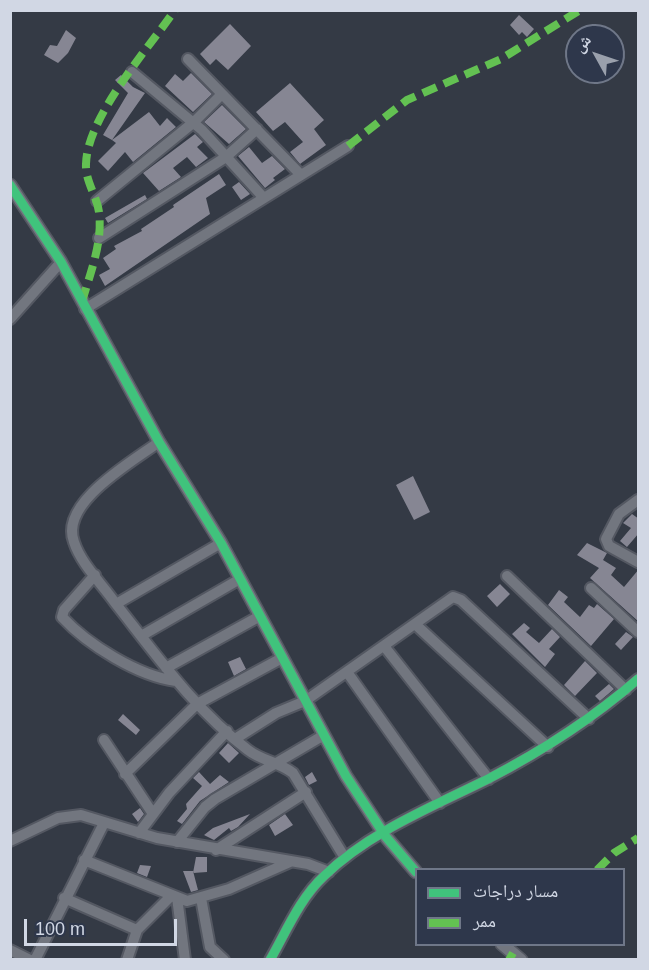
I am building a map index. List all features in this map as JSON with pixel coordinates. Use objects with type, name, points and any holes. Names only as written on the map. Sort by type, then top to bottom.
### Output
[{"type":"street","points":[[188,59],[302,175]]},
{"type":"street","points":[[132,72],[194,122],[263,197]]},
{"type":"street","points":[[97,201],[194,122],[222,94]]},
{"type":"street","points":[[99,238],[226,157],[256,129]]},
{"type":"street","points":[[85,309],[348,146]]},
{"type":"street","points":[[10,185],[61,262],[159,442],[221,543],[346,776],[383,832],[415,870]]},
{"type":"street","points":[[10,319],[61,262]]},
{"type":"street","points":[[159,442],[104,484],[74,516],[71,529],[74,543],[116,604],[176,681],[197,704],[257,756],[278,762],[293,772],[345,858]]},
{"type":"street","points":[[636,506],[619,514],[606,539],[609,546],[639,562]]},
{"type":"street","points":[[116,604],[221,543]]},
{"type":"street","points":[[95,575],[64,610],[62,617],[84,637],[134,668],[160,679],[176,681]]},
{"type":"street","points":[[507,576],[626,690]]},
{"type":"street","points":[[141,636],[240,579]]},
{"type":"street","points":[[591,588],[639,632]]},
{"type":"street","points":[[139,833],[169,793],[231,735],[305,701],[453,597],[458,598],[588,719]]},
{"type":"street","points":[[166,668],[260,616]]},
{"type":"street","points":[[415,624],[548,747]]},
{"type":"street","points":[[384,646],[489,779]]},
{"type":"street","points":[[125,774],[197,704],[282,658]]},
{"type":"street","points":[[347,672],[440,803]]},
{"type":"street","points":[[270,960],[306,898],[345,858],[383,832],[548,747],[639,679]]},
{"type":"street","points":[[177,842],[205,807],[324,735]]},
{"type":"street","points":[[104,740],[153,814]]},
{"type":"street","points":[[216,850],[306,792]]},
{"type":"street","points":[[10,841],[58,818],[81,815],[177,842],[308,864],[329,872]]},
{"type":"street","points":[[35,960],[64,898],[104,823]]},
{"type":"street","points":[[84,860],[186,901],[230,889],[290,862]]},
{"type":"street","points":[[127,960],[137,930],[174,896]]},
{"type":"street","points":[[174,896],[185,960]]},
{"type":"street","points":[[64,898],[137,930]]},
{"type":"street","points":[[201,898],[210,947],[224,960]]},
{"type":"street","points":[[503,946],[521,960]]},
{"type":"street","points":[[10,950],[30,960]]},
{"type":"building","points":[[519,15],[534,29],[527,37],[522,32],[519,35],[510,25]]},
{"type":"building","points":[[230,24],[251,46],[228,70],[216,59],[210,65],[200,54]]},
{"type":"building","points":[[66,30],[76,38],[68,53],[58,63],[44,55],[50,45],[57,46]]},
{"type":"building","points":[[191,73],[212,94],[193,112],[165,86],[175,74],[183,81]]},
{"type":"building","points":[[121,75],[133,87],[145,93],[112,140],[103,135],[128,93],[115,80]]},
{"type":"building","points":[[290,83],[324,120],[314,129],[326,145],[300,164],[290,152],[303,142],[285,122],[273,131],[256,112]]},
{"type":"building","points":[[222,105],[246,129],[229,144],[204,122]]},
{"type":"building","points":[[149,112],[160,126],[167,118],[176,127],[133,162],[125,152],[108,171],[98,161],[116,143],[112,140]]},
{"type":"building","points":[[195,134],[203,142],[197,147],[208,158],[196,167],[187,157],[173,168],[181,177],[159,191],[143,173]]},
{"type":"building","points":[[249,147],[262,163],[272,156],[285,169],[265,188],[238,156]]},
{"type":"building","points":[[219,174],[226,185],[206,198],[210,214],[105,286],[99,275],[110,269],[103,258],[116,249],[114,246],[142,231],[141,229],[174,207],[173,205]]},
{"type":"building","points":[[239,182],[250,194],[241,200],[232,187]]},
{"type":"building","points":[[145,195],[147,199],[108,223],[105,218]]},
{"type":"building","points":[[413,476],[430,512],[414,520],[396,485]]},
{"type":"building","points":[[632,514],[639,519],[639,533],[627,547],[620,541],[631,528],[623,523]]},
{"type":"building","points":[[587,543],[607,553],[603,560],[616,568],[611,575],[624,587],[639,569],[639,622],[590,578],[599,568],[577,555]]},
{"type":"building","points":[[500,584],[510,594],[497,607],[487,596]]},
{"type":"building","points":[[559,590],[568,597],[564,602],[580,617],[589,605],[594,608],[597,604],[614,619],[591,646],[548,605]]},
{"type":"building","points":[[524,623],[530,628],[526,632],[539,643],[552,629],[560,637],[549,649],[555,654],[545,667],[512,634]]},
{"type":"building","points":[[626,632],[633,637],[621,650],[615,644]]},
{"type":"building","points":[[240,657],[246,669],[234,676],[228,662]]},
{"type":"building","points":[[585,661],[597,673],[575,696],[564,685]]},
{"type":"building","points":[[609,684],[614,689],[600,701],[595,696]]},
{"type":"building","points":[[123,714],[140,730],[136,735],[118,720]]},
{"type":"building","points":[[228,743],[239,753],[229,763],[219,753]]},
{"type":"building","points":[[199,772],[210,784],[220,775],[229,782],[200,801],[182,824],[177,821],[187,809],[186,804],[202,786],[193,778]]},
{"type":"building","points":[[312,772],[317,781],[309,785],[305,777]]},
{"type":"building","points":[[140,808],[144,814],[138,822],[132,814]]},
{"type":"building","points":[[250,814],[238,827],[231,831],[229,828],[214,840],[204,835],[213,828]]},
{"type":"building","points":[[285,814],[293,825],[275,836],[269,825]]},
{"type":"building","points":[[196,857],[207,857],[207,872],[193,873]]},
{"type":"building","points":[[140,865],[151,866],[147,877],[137,873]]},
{"type":"building","points":[[183,871],[193,871],[198,890],[191,892]]},
{"type":"marked path","points":[[82,302],[95,258],[100,224],[98,206],[86,170],[89,145],[107,105],[175,10]]},
{"type":"marked path","points":[[348,146],[407,100],[501,59],[580,10]]},
{"type":"marked path","points":[[599,868],[614,853],[638,838]]},
{"type":"marked path","points":[[509,960],[513,953]]},
{"type":"cycle path","points":[[10,185],[61,262],[159,442],[221,543],[346,776],[386,837],[415,871]]},
{"type":"cycle path","points":[[270,960],[308,894],[342,860],[381,833],[488,779],[547,746],[603,708],[638,679]]}]
